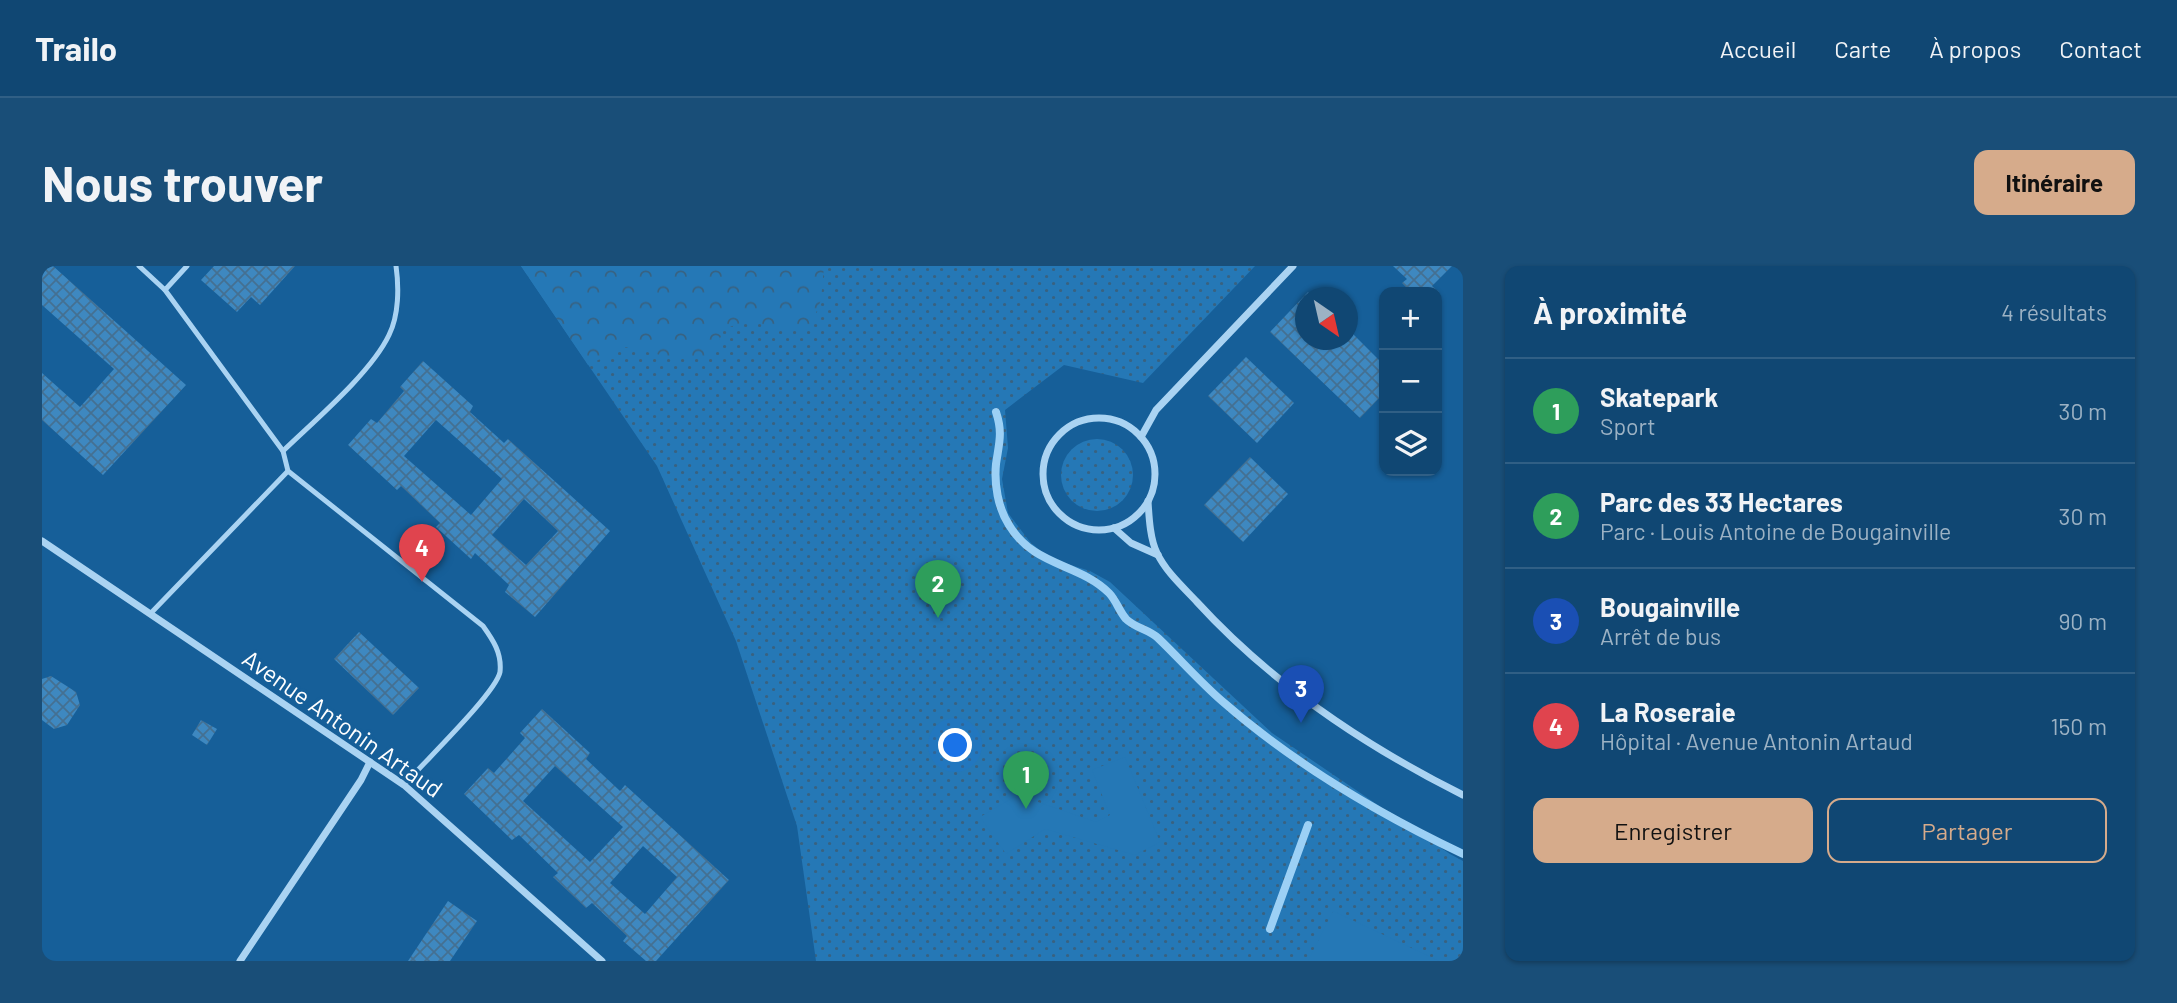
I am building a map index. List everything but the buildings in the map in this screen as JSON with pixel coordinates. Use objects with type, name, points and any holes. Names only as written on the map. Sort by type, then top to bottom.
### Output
[{"type":"street","points":[[1141,437],[1156,410],[1293,266]]},
{"type":"street","points":[[1091,418],[1110,419],[1127,425],[1141,437],[1150,450],[1155,465],[1155,481],[1148,501],[1131,520],[1114,528],[1096,530],[1078,526],[1063,516],[1051,502],[1044,486],[1044,467],[1049,450],[1059,435],[1074,424],[1091,418]]},
{"type":"street","points":[[1148,501],[1158,555],[1171,574],[1216,622],[1265,667],[1319,709],[1405,765],[1463,794]]},
{"type":"street","points":[[1114,528],[1139,548],[1158,555]]},
{"type":"street","name":"Avenue Antonin Artaud","points":[[42,541],[404,785],[602,961]]},
{"type":"street","points":[[240,961],[361,780],[370,762]]},
{"type":"lane","points":[[139,266],[165,290],[283,451],[288,471],[483,626],[498,648],[500,673],[489,694],[404,785]]},
{"type":"lane","points":[[165,290],[187,266]]},
{"type":"lane","points":[[283,451],[363,372],[390,335],[399,293],[396,266]]},
{"type":"lane","points":[[151,614],[288,471]]},
{"type":"green space","points":[[521,266],[1255,266],[1143,383],[1064,365],[1005,410],[1008,448],[1002,479],[1008,513],[1030,542],[1042,552],[1110,582],[1272,733],[1463,861],[1463,961],[816,961],[797,826],[736,641],[657,466]]},
{"type":"green space","points":[[521,266],[824,266],[821,300],[811,326],[778,330],[749,320],[724,329],[715,350],[703,357],[665,356],[625,347],[588,365]]},
{"type":"green space","points":[[1097,439],[1117,445],[1127,455],[1133,475],[1127,495],[1117,505],[1097,511],[1077,505],[1067,495],[1061,475],[1067,455],[1077,445]]},
{"type":"green space","points":[[1125,757],[1160,842],[1135,855],[1045,829],[1006,854],[980,817],[1014,797],[1038,802],[1096,822],[1110,815],[1092,770]]},
{"type":"green space","points":[[1333,911],[1439,961],[1308,961]]},
{"type":"waterway","points":[[996,412],[1000,432],[996,488],[1005,518],[1019,539],[1044,557],[1097,583],[1111,596],[1126,619],[1158,638],[1205,686],[1278,746],[1337,786],[1399,822],[1463,854]]},
{"type":"waterway","points":[[1270,929],[1308,825]]},
{"type":"place","name":"La Roseraie","points":[[422,582]]},
{"type":"place","name":"Parc des 33 Hectares","points":[[938,618]]},
{"type":"place","name":"Bougainville","points":[[1301,723]]},
{"type":"place","name":"Skatepark","points":[[1026,809]]}]
